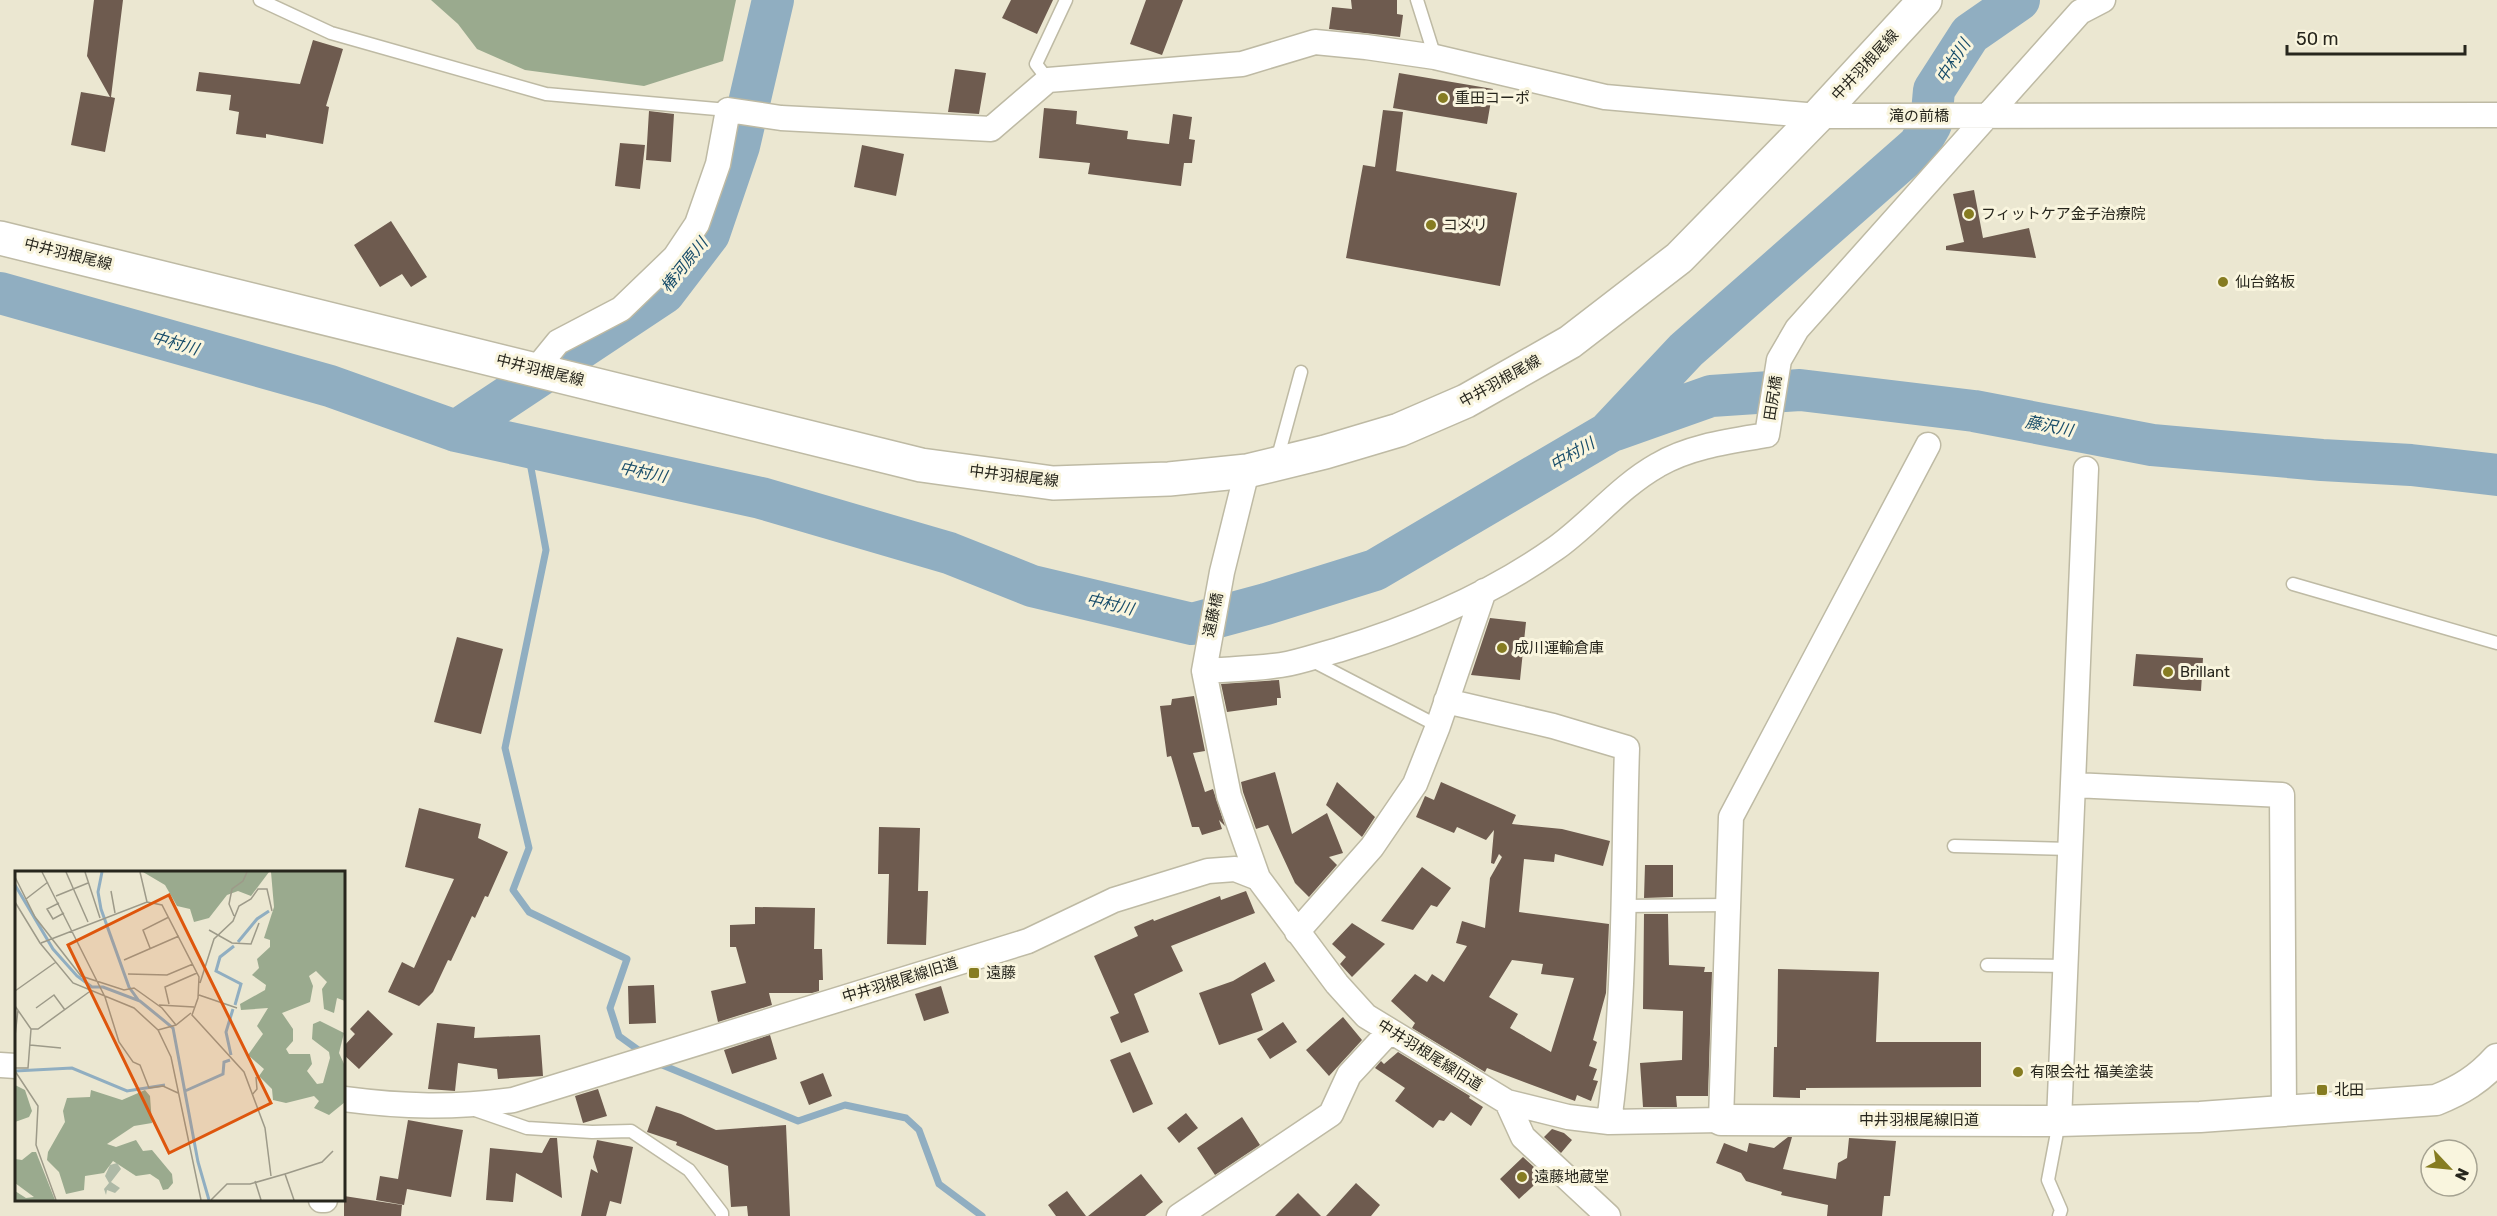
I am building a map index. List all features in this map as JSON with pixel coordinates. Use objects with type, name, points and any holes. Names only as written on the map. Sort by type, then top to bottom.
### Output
[{"type":"main road","name":"中井羽根尾線","points":[[0,238],[921,465],[1053,483],[1169,479],[1262,467],[1325,453],[1399,430],[1466,401],[1570,342],[1679,258],[1818,116],[1925,0]]},
{"type":"street","points":[[1982,116],[2080,12],[2103,0]]},
{"type":"street","name":"滝の前橋","points":[[1048,81],[1242,64],[1315,42],[1434,57],[1605,98],[1818,116],[2497,115]]},
{"type":"street","points":[[536,369],[558,342],[621,309],[675,256],[697,225],[734,110],[781,118],[991,129],[1048,81]]},
{"type":"street","name":"田尻橋","points":[[1484,591],[1556,548],[1623,490],[1658,464],[1693,450],[1767,435],[1779,360],[1797,329],[1982,116]]},
{"type":"street","points":[[1721,1120],[1731,817],[1928,445]]},
{"type":"street","name":"遠藤橋","points":[[1204,664],[1222,573],[1262,467]]},
{"type":"street","points":[[2060,1121],[2086,469]]},
{"type":"street","points":[[1258,878],[1229,796],[1204,664],[1281,665],[1370,640],[1423,620],[1484,591]]},
{"type":"street","points":[[1297,932],[1372,847],[1415,784],[1438,726],[1484,591]]},
{"type":"street","points":[[1446,701],[1553,726],[1627,747],[1621,1010],[1609,1122]]},
{"type":"street","points":[[2073,785],[2282,795],[2284,1111]]},
{"type":"street","name":"中井羽根尾線旧道","points":[[345,1099],[427,1108],[513,1100],[1028,941],[1114,900],[1208,871],[1235,869],[1258,878],[1337,984],[1359,1008],[1389,1032],[1507,1102],[1568,1117],[1609,1122],[2060,1121],[2200,1117],[2436,1100],[2461,1090],[2484,1074],[2497,1059]]},
{"type":"street","points":[[1179,1216],[1331,1114],[1349,1075],[1389,1032]]},
{"type":"street","points":[[0,1065],[15,1066]]},
{"type":"street","points":[[1507,1102],[1523,1137],[1608,1216]]},
{"type":"lane","points":[[260,0],[331,33],[546,94],[734,110]]},
{"type":"lane","points":[[1048,81],[1036,64],[1066,0]]},
{"type":"lane","points":[[1417,0],[1434,57]]},
{"type":"lane","points":[[1262,467],[1301,372]]},
{"type":"lane","points":[[2293,584],[2497,644]]},
{"type":"lane","points":[[1307,658],[1438,726]]},
{"type":"lane","points":[[1954,846],[2070,849]]},
{"type":"lane","points":[[1622,906],[1728,905]]},
{"type":"lane","points":[[1987,966],[2066,966]]},
{"type":"lane","points":[[466,1106],[527,1128],[592,1132],[632,1131],[689,1170],[723,1213],[722,1216]]},
{"type":"lane","points":[[2060,1121],[2048,1180],[2061,1210],[2060,1216]]},
{"type":"green space","points":[[431,0],[736,0],[723,61],[644,86],[525,70],[477,49],[458,24]]},
{"type":"building","points":[[94,0],[123,0],[111,97],[115,98],[105,152],[71,145],[81,92],[110,97],[87,56]]},
{"type":"building","points":[[1011,0],[1053,0],[1037,34],[1002,18]]},
{"type":"building","points":[[1146,0],[1183,0],[1162,55],[1130,44]]},
{"type":"building","points":[[1351,0],[1397,0],[1397,14],[1403,15],[1400,37],[1329,29],[1332,7],[1352,9]]},
{"type":"building","points":[[313,40],[343,49],[326,106],[329,107],[323,144],[266,134],[266,138],[236,134],[239,112],[229,110],[231,95],[196,91],[199,72],[300,84]]},
{"type":"building","points":[[955,69],[986,73],[979,114],[948,112]]},
{"type":"building","name":"重田コーポ","points":[[1399,73],[1493,89],[1487,124],[1393,108]]},
{"type":"building","points":[[1044,108],[1077,111],[1076,124],[1128,131],[1127,139],[1169,144],[1173,114],[1192,117],[1189,139],[1195,140],[1192,163],[1184,163],[1181,186],[1088,174],[1090,163],[1039,158]]},
{"type":"building","name":"コメリ","points":[[1383,110],[1403,112],[1396,171],[1517,193],[1500,286],[1346,258],[1363,165],[1375,167]]},
{"type":"building","points":[[649,111],[674,114],[671,162],[646,160]]},
{"type":"building","points":[[620,143],[645,145],[640,189],[615,186]]},
{"type":"building","points":[[862,145],[904,154],[896,196],[854,187]]},
{"type":"building","points":[[1974,190],[1983,238],[2029,228],[2036,258],[1946,250],[1946,246],[1964,242],[1953,194]]},
{"type":"building","points":[[391,221],[427,277],[411,287],[402,274],[380,287],[354,245]]},
{"type":"building","name":"成川運輸倉庫","points":[[1490,618],[1526,622],[1520,680],[1471,675]]},
{"type":"building","points":[[457,637],[503,649],[481,734],[434,722]]},
{"type":"building","name":"Brillant","points":[[2136,654],[2203,658],[2201,691],[2133,686]]},
{"type":"building","points":[[1279,680],[1281,698],[1277,698],[1277,705],[1227,712],[1221,684]]},
{"type":"building","points":[[1194,696],[1205,751],[1193,753],[1205,792],[1213,789],[1225,826],[1219,820],[1222,829],[1202,835],[1199,827],[1192,827],[1171,756],[1167,757],[1160,706],[1171,705],[1172,699]]},
{"type":"building","points":[[1275,772],[1292,834],[1327,813],[1343,853],[1329,857],[1337,865],[1309,897],[1295,883],[1268,825],[1256,829],[1243,792],[1241,782]]},
{"type":"building","points":[[1337,782],[1375,817],[1362,837],[1326,805]]},
{"type":"building","points":[[1441,782],[1516,815],[1512,824],[1562,829],[1610,841],[1603,866],[1555,854],[1554,862],[1524,859],[1519,912],[1609,924],[1606,993],[1593,1040],[1597,1042],[1589,1066],[1597,1069],[1593,1080],[1598,1081],[1591,1101],[1577,1095],[1575,1101],[1487,1068],[1485,1072],[1412,1028],[1415,1023],[1391,1001],[1415,974],[1427,982],[1432,974],[1444,982],[1467,946],[1456,943],[1462,921],[1485,928],[1490,878],[1502,857],[1499,854],[1494,864],[1491,863],[1494,830],[1486,840],[1457,827],[1454,833],[1416,817],[1425,796],[1434,800]],"holes":[[[1512,960],[1543,964],[1541,974],[1574,978],[1551,1052],[1510,1028],[1518,1014],[1489,997]]]},
{"type":"building","points":[[419,808],[481,824],[478,838],[508,852],[488,897],[485,896],[475,918],[472,916],[451,961],[448,960],[433,992],[419,1006],[388,992],[402,962],[414,968],[454,879],[405,867]]},
{"type":"building","points":[[879,827],[920,828],[918,891],[928,891],[926,945],[887,944],[889,874],[878,874]]},
{"type":"building","points":[[1645,865],[1673,865],[1673,897],[1644,898]]},
{"type":"building","points":[[1422,867],[1451,888],[1437,907],[1431,905],[1413,930],[1381,921]]},
{"type":"building","points":[[1246,891],[1255,913],[1171,946],[1183,971],[1134,994],[1149,1032],[1121,1043],[1110,1017],[1119,1013],[1094,956],[1138,936],[1134,927],[1220,896],[1221,900]]},
{"type":"building","points":[[755,907],[815,908],[814,949],[822,949],[823,980],[819,980],[819,991],[769,993],[772,1005],[718,1022],[711,991],[746,983],[736,947],[730,947],[730,925],[755,924]]},
{"type":"building","points":[[1644,914],[1668,914],[1669,965],[1705,967],[1704,972],[1712,972],[1708,1096],[1676,1096],[1677,1107],[1643,1107],[1640,1063],[1682,1060],[1683,1011],[1643,1009]]},
{"type":"building","points":[[1352,923],[1385,944],[1352,977],[1340,964],[1346,957],[1332,944]]},
{"type":"building","points":[[1265,962],[1275,981],[1251,994],[1263,1030],[1219,1045],[1199,993],[1233,981]]},
{"type":"building","points":[[1778,969],[1879,972],[1876,1042],[1981,1042],[1981,1087],[1806,1088],[1806,1090],[1800,1090],[1800,1098],[1773,1097],[1774,1047],[1777,1047]]},
{"type":"building","points":[[654,985],[656,1023],[629,1024],[628,986]]},
{"type":"building","points":[[941,986],[949,1013],[924,1021],[915,994]]},
{"type":"building","points":[[368,1010],[393,1034],[359,1069],[345,1056],[345,1045],[355,1034],[350,1029]]},
{"type":"building","points":[[1343,1017],[1362,1040],[1329,1076],[1306,1050]]},
{"type":"building","points":[[1283,1022],[1297,1042],[1270,1059],[1257,1039]]},
{"type":"building","points":[[437,1023],[475,1027],[474,1038],[540,1035],[543,1076],[498,1079],[497,1069],[458,1063],[455,1091],[428,1089]]},
{"type":"building","points":[[770,1035],[777,1059],[732,1074],[724,1050]]},
{"type":"building","points":[[1130,1052],[1153,1104],[1133,1113],[1110,1060]]},
{"type":"building","points":[[1398,1052],[1470,1096],[1469,1098],[1483,1107],[1471,1126],[1451,1112],[1444,1121],[1439,1120],[1433,1128],[1395,1101],[1405,1088],[1375,1068],[1381,1061],[1384,1064]]},
{"type":"building","points":[[823,1073],[832,1096],[809,1105],[800,1082]]},
{"type":"building","points":[[598,1089],[607,1116],[583,1123],[575,1096]]},
{"type":"building","points":[[656,1106],[681,1114],[716,1130],[786,1125],[790,1216],[748,1216],[747,1206],[731,1207],[728,1166],[676,1145],[677,1142],[647,1132]]},
{"type":"building","points":[[1186,1113],[1198,1128],[1179,1143],[1167,1128]]},
{"type":"building","points":[[1242,1117],[1260,1145],[1215,1175],[1197,1148]]},
{"type":"building","points":[[408,1120],[463,1130],[451,1197],[407,1189],[404,1205],[376,1200],[380,1176],[398,1179]]},
{"type":"building","points":[[1552,1129],[1564,1133],[1572,1140],[1561,1153],[1544,1137]]},
{"type":"building","points":[[1788,1137],[1792,1137],[1783,1169],[1836,1179],[1838,1163],[1847,1158],[1849,1138],[1896,1141],[1890,1196],[1884,1196],[1882,1216],[1827,1216],[1828,1205],[1781,1195],[1782,1192],[1746,1181],[1741,1173],[1716,1163],[1724,1143],[1747,1152],[1749,1143],[1774,1148]]},
{"type":"building","points":[[550,1138],[557,1138],[562,1198],[516,1173],[513,1202],[486,1200],[490,1148],[542,1153]]},
{"type":"building","points":[[597,1140],[633,1147],[621,1204],[610,1201],[606,1216],[581,1216],[591,1169],[598,1173],[593,1157]]},
{"type":"building","name":"遠藤地蔵堂","points":[[1523,1157],[1544,1176],[1519,1199],[1500,1179]]},
{"type":"building","points":[[1141,1174],[1163,1202],[1145,1216],[1088,1216]]},
{"type":"building","points":[[1356,1183],[1380,1205],[1371,1216],[1326,1216]]},
{"type":"building","points":[[1067,1191],[1086,1216],[1056,1216],[1048,1205]]},
{"type":"building","points":[[1298,1193],[1321,1216],[1275,1216]]},
{"type":"building","points":[[345,1196],[402,1205],[401,1216],[344,1216]]},
{"type":"waterway","name":"椿河原川","points":[[456,431],[664,293],[709,234],[739,146],[773,0]]},
{"type":"waterway","name":"中村川","points":[[0,293],[330,386],[456,431],[761,498],[949,553],[1032,586],[1192,624],[1375,570],[1608,433],[1686,350],[1919,145],[1931,124],[1934,90],[1970,34],[2019,0]]},
{"type":"waterway","name":"藤沢川","points":[[1615,430],[1711,396],[1800,390],[1974,411],[2152,445],[2322,460],[2411,465],[2497,475]]},
{"type":"waterway","points":[[527,446],[546,550],[505,748],[529,848],[513,890],[529,912],[627,959],[610,1008],[619,1036],[644,1054]]},
{"type":"waterway","points":[[655,1062],[798,1121],[845,1105],[906,1118],[919,1130],[939,1184],[982,1216]]},
{"type":"place","name":"重田コーポ","points":[[1443,98]]},
{"type":"place","name":"フィットケア金子治療院","points":[[1969,214]]},
{"type":"place","name":"コメリ","points":[[1431,225]]},
{"type":"place","name":"仙台銘板","points":[[2223,282]]},
{"type":"place","name":"成川運輸倉庫","points":[[1502,648]]},
{"type":"place","name":"Brillant","points":[[2168,672]]},
{"type":"place","name":"遠藤","points":[[974,973]]},
{"type":"place","name":"有限会社 福美塗装","points":[[2018,1072]]},
{"type":"place","name":"北田","points":[[2322,1090]]},
{"type":"place","name":"遠藤地蔵堂","points":[[1522,1177]]}]
